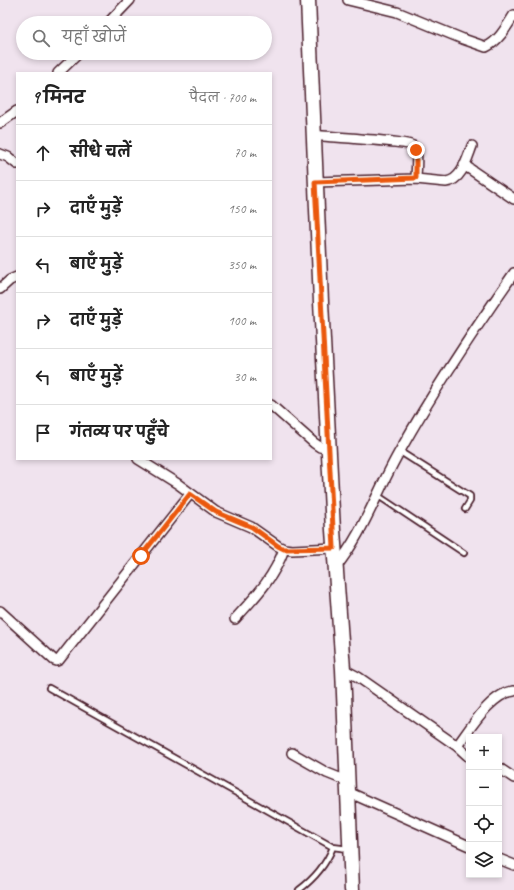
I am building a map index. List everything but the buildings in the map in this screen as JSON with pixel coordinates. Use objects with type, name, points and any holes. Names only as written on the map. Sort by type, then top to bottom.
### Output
[{"type":"main road","points":[[308,0],[315,182],[335,568],[343,669],[352,890]]},
{"type":"street","points":[[115,16],[130,0]]},
{"type":"street","points":[[348,0],[397,12],[462,39],[486,47],[498,38],[514,15]]},
{"type":"street","points":[[59,72],[72,60]]},
{"type":"street","points":[[0,123],[16,112]]},
{"type":"street","points":[[313,136],[408,143],[415,147],[416,178]]},
{"type":"street","points":[[315,182],[416,178],[450,182],[460,174],[472,146]]},
{"type":"street","points":[[0,154],[8,157],[16,163]]},
{"type":"street","points":[[464,165],[514,199]]},
{"type":"street","points":[[335,568],[352,546],[377,495],[425,406],[474,330],[514,273]]},
{"type":"street","points":[[0,289],[10,280],[16,277]]},
{"type":"street","points":[[272,406],[314,443],[320,447],[329,449]]},
{"type":"street","points":[[140,460],[178,484],[216,512],[252,527],[284,549],[334,548]]},
{"type":"street","points":[[0,612],[54,660],[59,660],[190,494]]},
{"type":"street","points":[[235,620],[270,578],[277,567],[284,549]]},
{"type":"street","points":[[343,669],[358,677],[457,746],[466,754]]},
{"type":"street","points":[[457,746],[492,703],[505,694],[514,691]]},
{"type":"street","points":[[292,753],[348,786],[466,845]]},
{"type":"street","points":[[502,770],[514,778]]},
{"type":"street","points":[[502,860],[514,865]]},
{"type":"lane","points":[[400,451],[470,496],[471,498],[465,509]]},
{"type":"lane","points":[[377,495],[464,553]]},
{"type":"lane","points":[[49,688],[333,846],[350,850]]},
{"type":"lane","points":[[299,890],[322,868],[333,846]]},
{"type":"route","points":[[141,556],[190,494],[222,516],[252,527],[284,549],[334,548],[315,182],[416,178],[416,150]]}]
